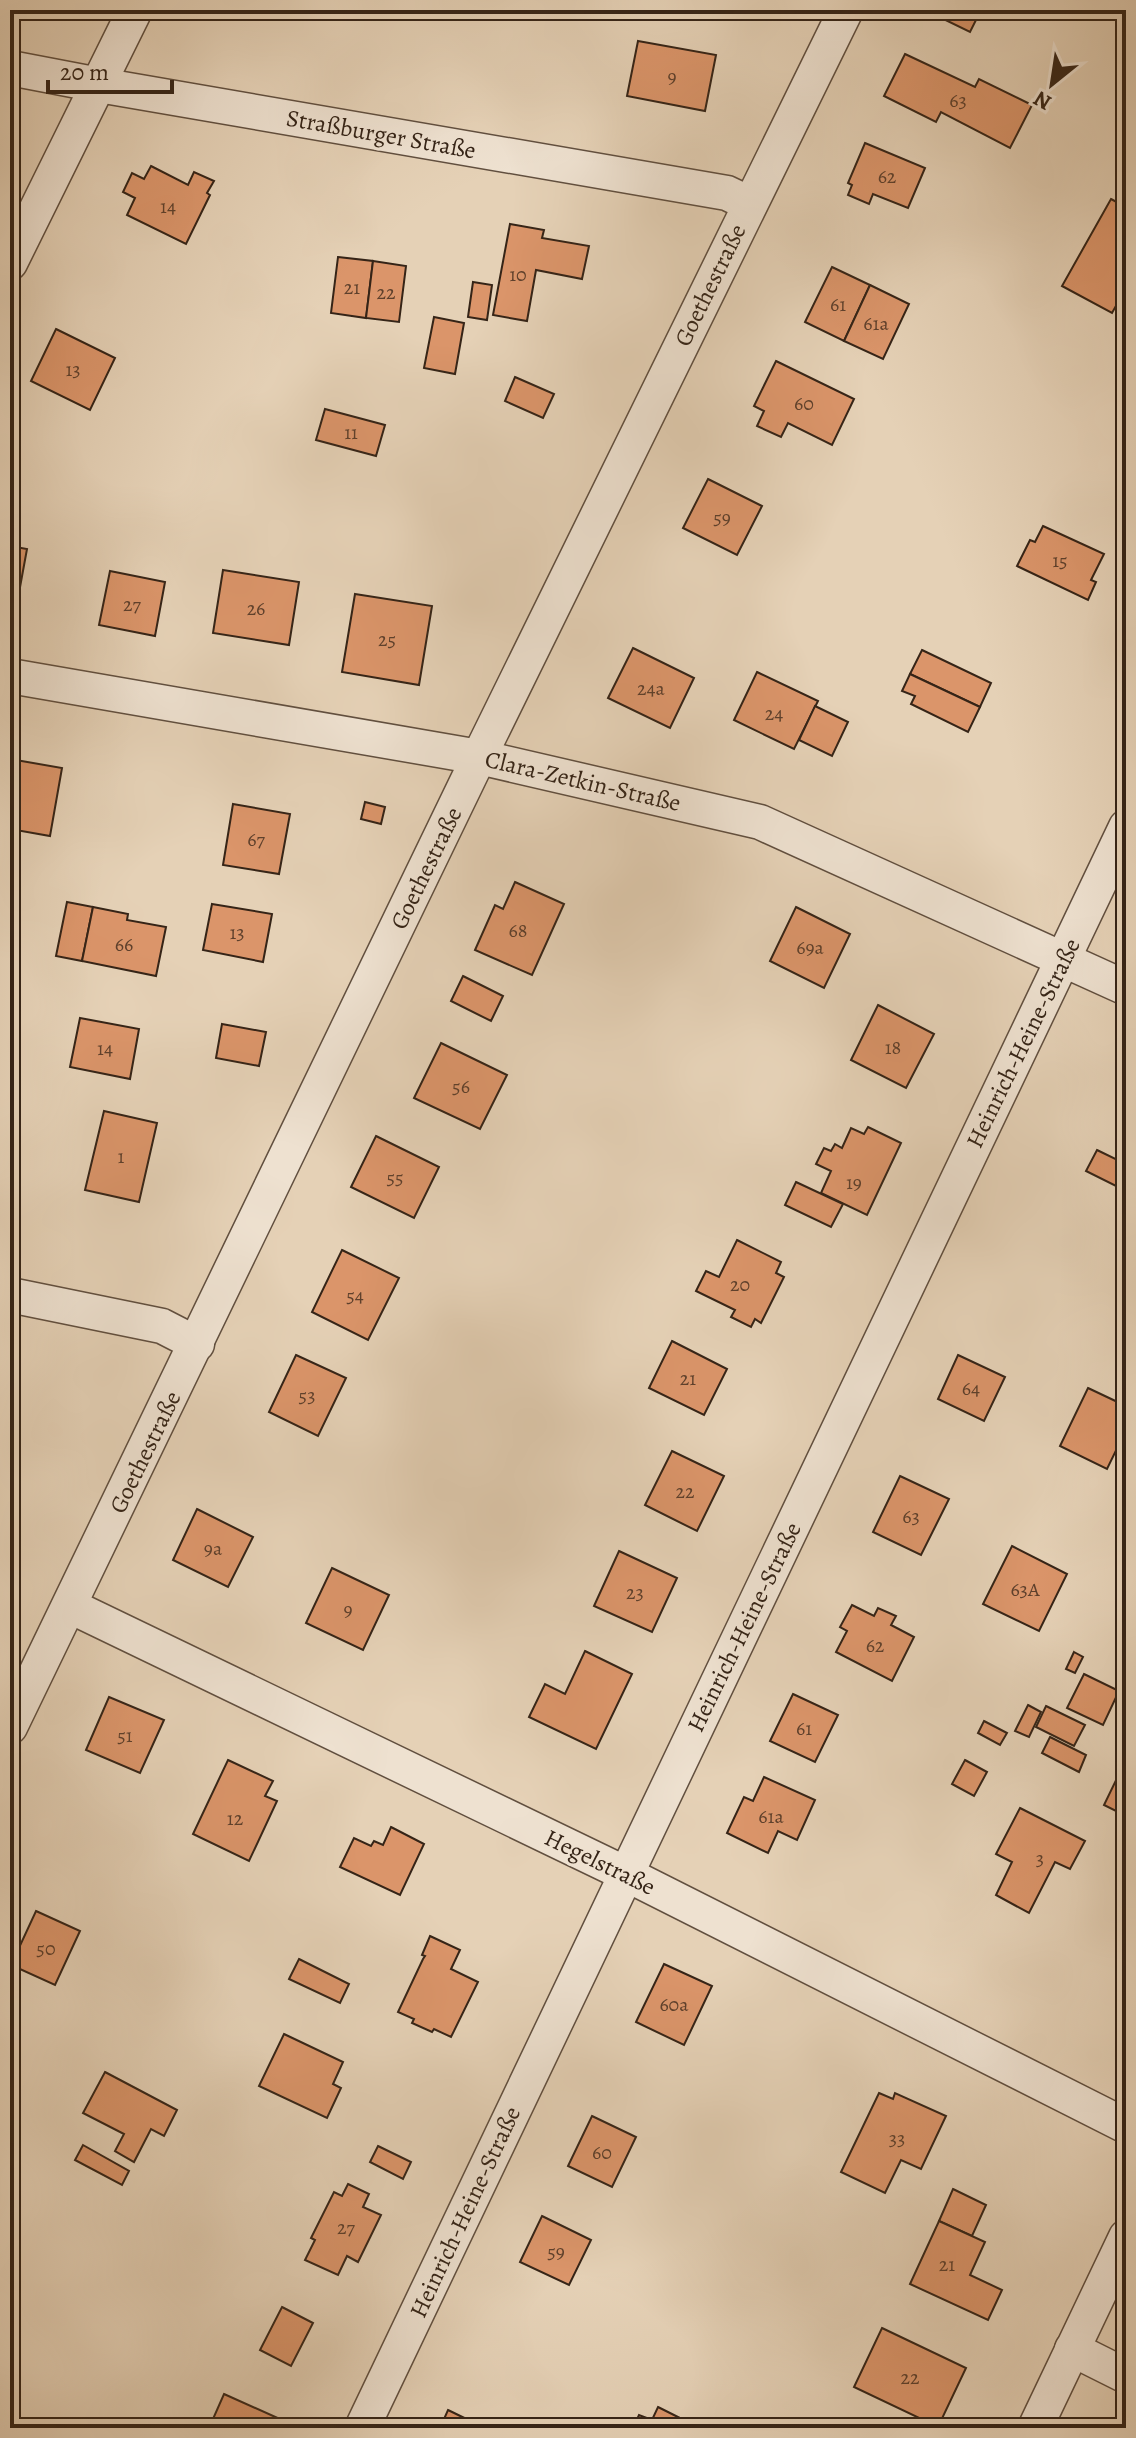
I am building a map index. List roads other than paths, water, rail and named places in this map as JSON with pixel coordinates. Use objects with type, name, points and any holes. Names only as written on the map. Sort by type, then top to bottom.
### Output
[{"type":"street","points":[[10,263],[135,10]]},
{"type":"street","name":"Goethestraße","points":[[10,1727],[479,757],[846,10]]},
{"type":"street","name":"Straßburger Straße","points":[[10,68],[727,193],[750,204]]},
{"type":"street","name":"Clara-Zetkin-Straße","points":[[10,676],[479,757],[760,822],[1126,988]]},
{"type":"street","name":"Heinrich-Heine-Straße","points":[[362,2428],[1126,827]]},
{"type":"street","points":[[10,1295],[162,1326],[197,1344]]},
{"type":"street","name":"Hegelstraße","points":[[70,1606],[626,1874],[1126,2126]]},
{"type":"street","points":[[1035,2428],[1126,2237]]},
{"type":"street","points":[[1072,2349],[1126,2376]]}]
